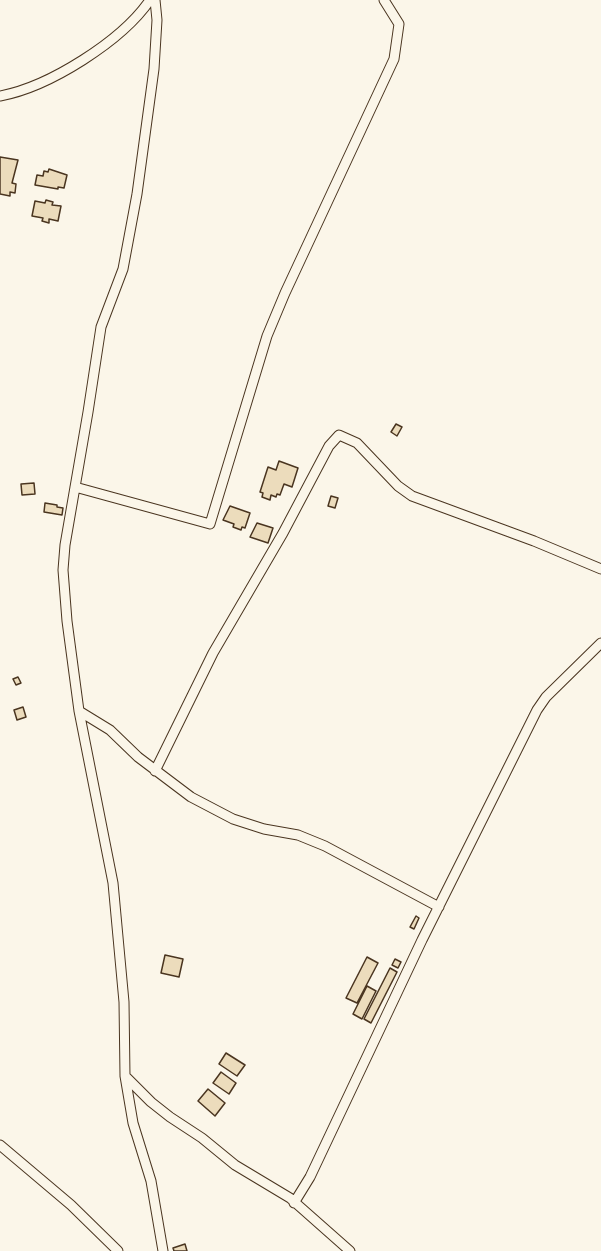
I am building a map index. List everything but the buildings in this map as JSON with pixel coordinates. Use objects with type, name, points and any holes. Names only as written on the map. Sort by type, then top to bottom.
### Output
[{"type":"street","points":[[0,96],[20,92],[63,73],[118,34],[150,0]]},
{"type":"street","points":[[155,0],[157,20],[154,69],[137,194],[123,269],[101,327],[65,545],[63,570],[79,711],[108,848],[113,883],[124,1002],[125,1076],[134,1123],[151,1181],[164,1251]]},
{"type":"street","points":[[75,487],[210,524],[267,336],[394,59],[399,24],[384,0]]},
{"type":"street","points":[[155,771],[213,653],[283,533],[329,447],[339,435],[357,443],[398,486],[412,496],[601,568]]},
{"type":"street","points":[[294,1203],[310,1177],[349,1091],[537,710],[546,697],[601,643]]},
{"type":"street","points":[[79,711],[110,730],[155,771],[191,797],[232,819],[264,829],[298,835],[325,846],[439,907]]},
{"type":"street","points":[[125,1076],[170,1117],[202,1138],[235,1165],[294,1203],[350,1251]]},
{"type":"street","points":[[0,1145],[71,1205],[118,1251]]}]
